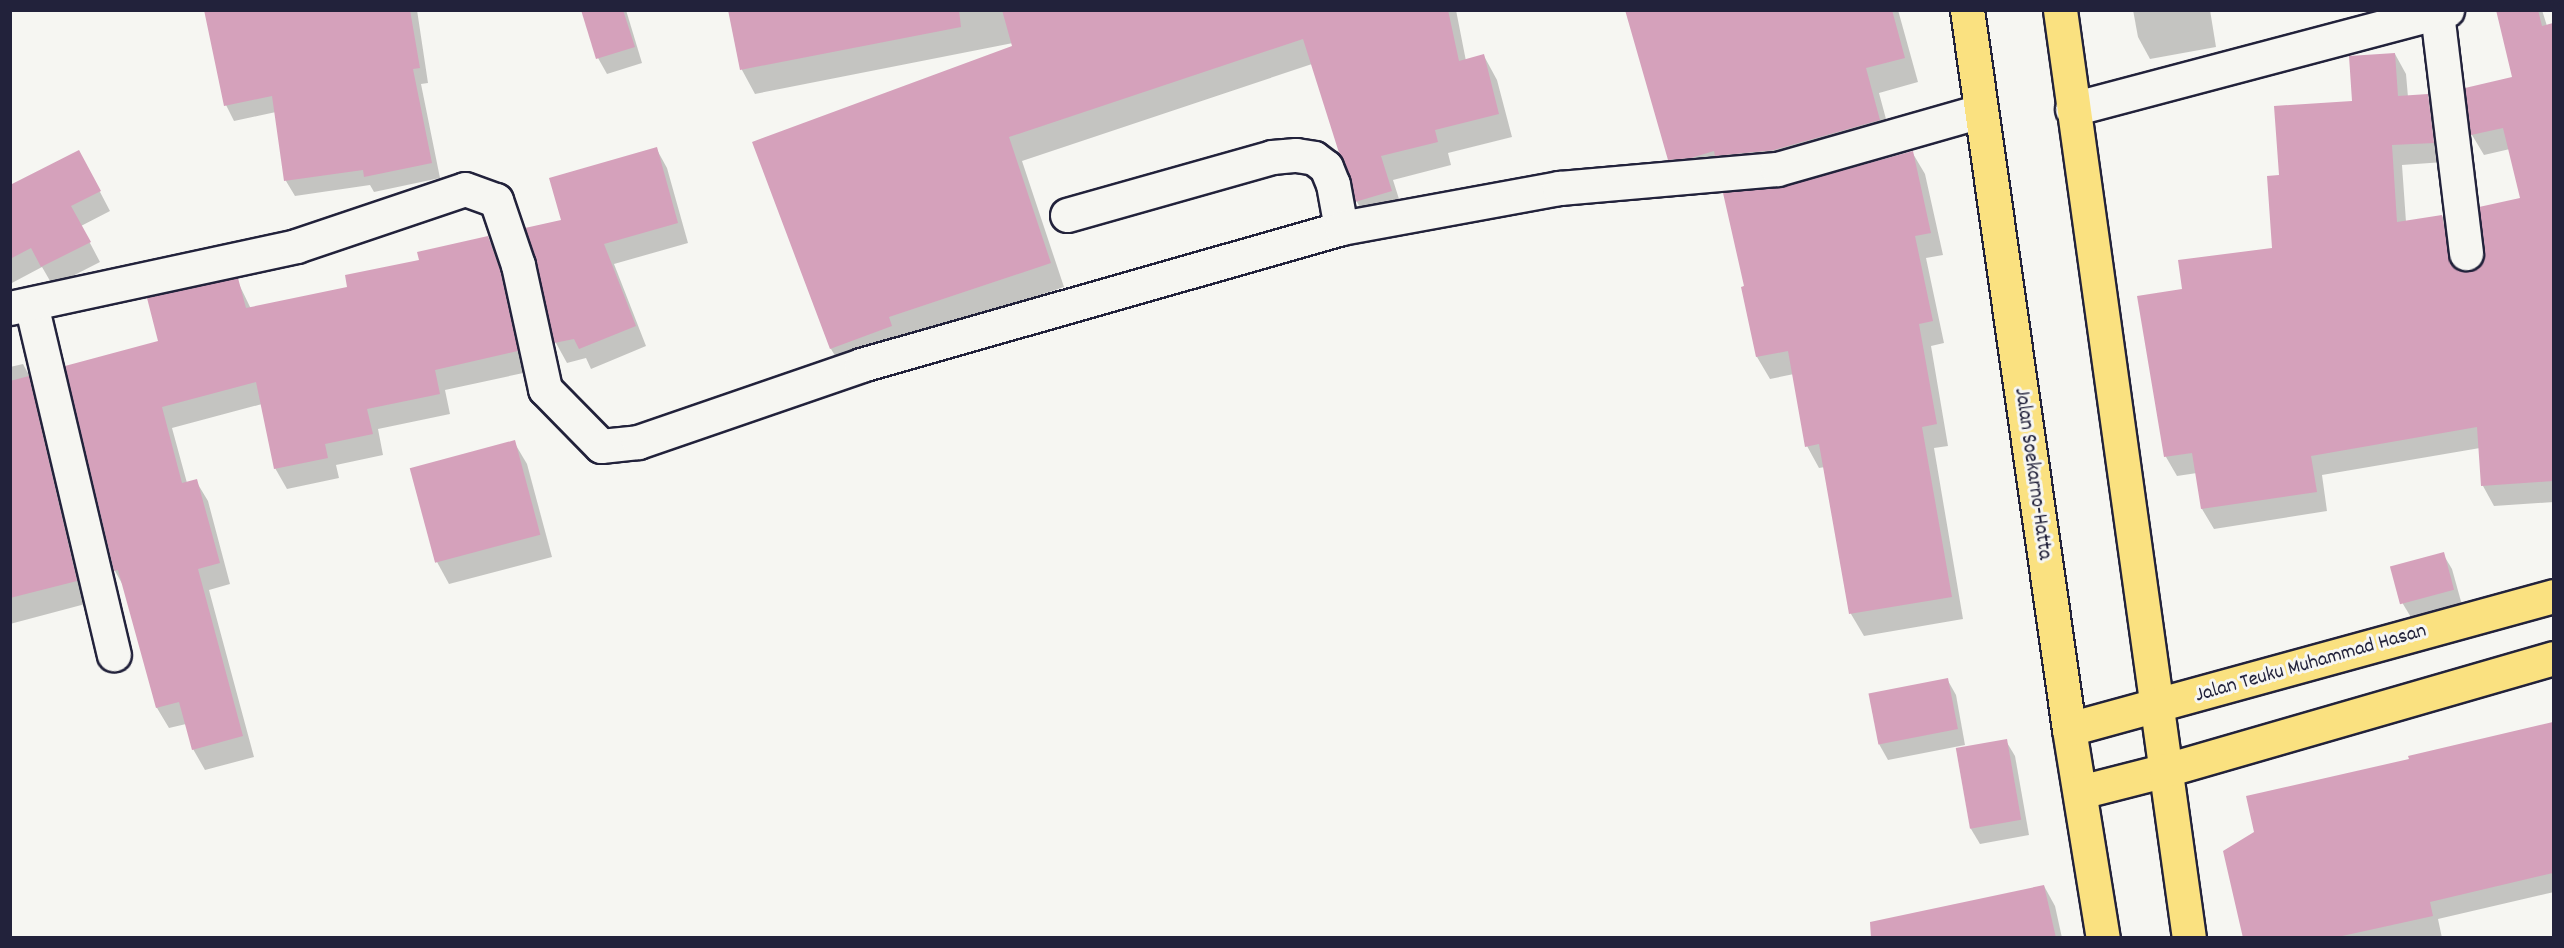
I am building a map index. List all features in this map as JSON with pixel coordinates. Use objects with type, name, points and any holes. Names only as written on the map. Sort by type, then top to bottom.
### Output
[{"type":"highway","name":"Jalan Soekarno-Hatta","points":[[1967,10],[2069,729],[2103,938]]},
{"type":"highway","points":[[2060,10],[2189,938]]},
{"type":"highway","name":"Jalan Teuku Muhammad Hasan","points":[[2069,729],[2553,597]]},
{"type":"highway","points":[[2080,792],[2166,770],[2553,658]]},
{"type":"street","points":[[2072,109],[2442,12],[2466,253]]},
{"type":"street","points":[[114,654],[21,306],[296,246],[465,189],[495,200],[518,265],[545,389],[601,446],[638,442],[861,365],[1341,228],[1559,188],[1778,169],[1980,111]]},
{"type":"street","points":[[1067,215],[1272,157],[1296,155],[1314,158],[1326,167],[1333,184],[1341,228]]},
{"type":"building","points":[[204,10],[410,10],[420,68],[413,69],[432,163],[364,177],[363,170],[284,181],[272,96],[224,106]]},
{"type":"building","points":[[581,10],[623,10],[635,47],[596,59]]},
{"type":"building","points":[[728,10],[959,10],[961,27],[740,70]]},
{"type":"building","points":[[1002,10],[1448,10],[1459,61],[1484,54],[1499,114],[1435,130],[1438,142],[1381,156],[1392,191],[1355,202],[1350,177],[1340,156],[1303,39],[1009,137],[1051,263],[889,317],[892,326],[830,349],[752,142],[1012,46]]},
{"type":"building","points":[[1625,10],[1892,10],[1905,58],[1866,68],[1880,120],[1774,150],[1715,156],[1714,151],[1691,158],[1668,160]]},
{"type":"building","points":[[2496,10],[2538,10],[2542,26],[2553,23],[2553,481],[2481,486],[2477,427],[2311,456],[2317,492],[2201,509],[2192,453],[2164,457],[2137,296],[2182,289],[2178,260],[2272,248],[2267,176],[2279,175],[2274,106],[2352,101],[2349,56],[2395,53],[2398,96],[2428,94],[2434,143],[2392,145],[2397,222],[2442,215],[2451,264],[2459,270],[2469,271],[2478,268],[2483,261],[2485,251],[2479,207],[2520,198],[2503,128],[2471,135],[2465,88],[2512,77]]},
{"type":"building","points":[[657,147],[678,223],[604,244],[636,326],[579,349],[574,339],[554,343],[536,261],[525,228],[561,220],[549,178]]},
{"type":"building","points":[[79,150],[101,191],[71,206],[91,242],[41,267],[31,248],[10,259],[10,185]]},
{"type":"building","points":[[1913,151],[1931,233],[1915,236],[1933,321],[1919,324],[1937,424],[1922,427],[1952,597],[1849,614],[1819,444],[1805,447],[1788,351],[1756,357],[1741,287],[1744,286],[1723,193],[1782,187]]},
{"type":"building","points":[[488,236],[500,270],[518,351],[435,370],[440,394],[367,409],[373,434],[325,444],[328,458],[274,469],[256,382],[162,407],[182,483],[197,479],[220,563],[198,569],[243,736],[192,750],[179,702],[156,708],[118,570],[114,571],[65,366],[158,341],[147,298],[238,278],[246,308],[347,287],[345,275],[419,260],[417,252]]},
{"type":"building","points":[[29,376],[77,581],[10,598],[10,381]]},
{"type":"building","points":[[515,440],[540,535],[435,563],[410,468]]},
{"type":"building","points":[[2444,552],[2454,590],[2400,604],[2390,566]]},
{"type":"building","points":[[1948,678],[1958,729],[1878,745],[1868,693]]},
{"type":"building","points":[[2553,722],[2553,873],[2430,902],[2433,916],[2333,938],[2243,938],[2223,851],[2254,832],[2246,796],[2409,759],[2408,756]]},
{"type":"building","points":[[2007,739],[2021,820],[1970,829],[1956,748]]},
{"type":"building","points":[[2044,885],[2056,938],[1871,938],[1870,922]]}]
